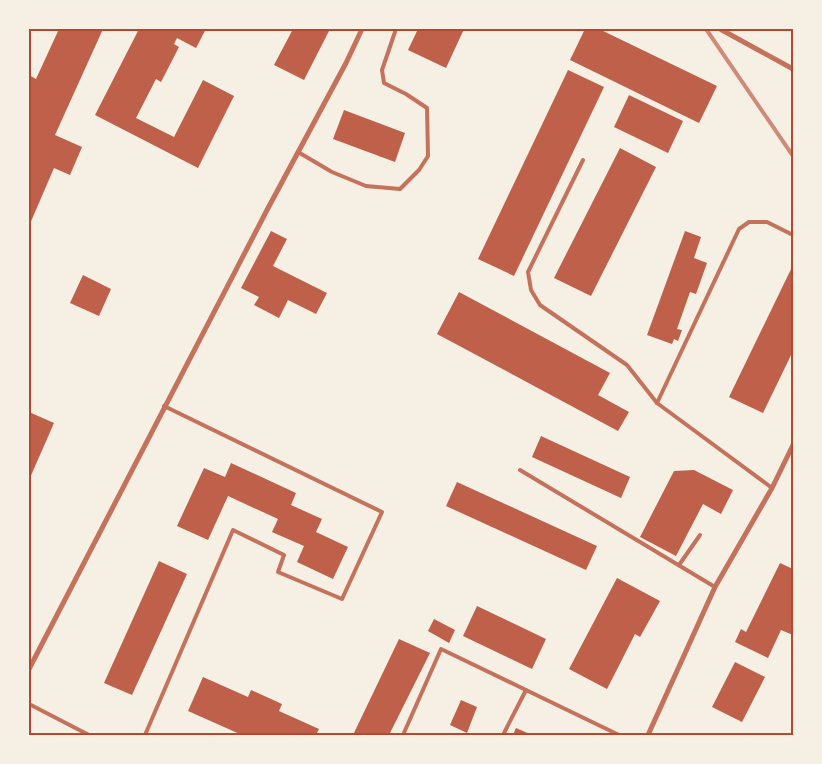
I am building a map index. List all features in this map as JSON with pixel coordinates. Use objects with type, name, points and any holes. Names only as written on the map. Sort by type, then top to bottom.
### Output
[{"type":"street","points":[[29,668],[266,210],[346,63],[362,29]]},
{"type":"street","points":[[720,29],[793,69]]},
{"type":"street","points":[[648,735],[715,587],[772,488],[793,445]]},
{"type":"lane","points":[[298,152],[332,172],[366,186],[400,189],[419,170],[428,156],[427,108],[406,94],[384,83],[382,70],[396,29]]},
{"type":"lane","points":[[583,160],[528,272],[531,290],[540,305],[627,366],[657,403],[772,488]]},
{"type":"lane","points":[[657,403],[739,229],[749,222],[767,222],[793,235]]},
{"type":"lane","points":[[145,735],[233,530],[284,555],[278,572],[342,599],[382,512],[164,406]]},
{"type":"lane","points":[[520,470],[715,587]]},
{"type":"lane","points":[[679,565],[700,535]]},
{"type":"lane","points":[[403,735],[441,649],[619,735]]},
{"type":"lane","points":[[504,735],[526,690]]},
{"type":"lane","points":[[29,704],[89,735]]},
{"type":"building","points":[[59,29],[103,29],[55,135],[82,147],[70,175],[54,168],[29,226],[29,75],[36,79]]},
{"type":"building","points":[[139,29],[206,29],[196,48],[177,38],[174,44],[179,47],[161,82],[156,79],[136,118],[174,137],[203,80],[234,96],[198,168],[95,115]]},
{"type":"building","points":[[293,29],[330,29],[304,80],[274,65]]},
{"type":"building","points":[[418,29],[464,29],[446,68],[408,50]]},
{"type":"building","points":[[585,29],[599,29],[717,86],[699,123],[570,60]]},
{"type":"building","points":[[568,70],[604,87],[514,276],[478,259]]},
{"type":"building","points":[[629,95],[683,121],[668,153],[614,127]]},
{"type":"building","points":[[344,110],[405,133],[395,162],[333,139]]},
{"type":"building","points":[[620,148],[656,167],[591,296],[554,278]]},
{"type":"building","points":[[271,231],[287,239],[273,266],[327,293],[316,314],[288,300],[279,318],[254,305],[259,297],[241,288]]},
{"type":"building","points":[[685,231],[701,237],[694,258],[707,263],[696,294],[690,292],[677,329],[682,330],[678,341],[674,339],[672,344],[647,335]]},
{"type":"building","points":[[793,265],[793,351],[763,413],[729,397]]},
{"type":"building","points":[[83,275],[111,289],[99,316],[70,303]]},
{"type":"building","points":[[459,292],[610,373],[598,395],[629,412],[618,431],[437,334]]},
{"type":"building","points":[[29,412],[54,423],[29,480]]},
{"type":"building","points":[[541,436],[630,477],[621,498],[532,457]]},
{"type":"building","points":[[231,463],[296,493],[291,505],[322,519],[316,532],[348,547],[333,579],[297,562],[304,546],[272,532],[278,519],[228,496],[208,540],[177,526],[204,468],[225,477]]},
{"type":"building","points":[[694,470],[733,490],[721,514],[703,504],[676,556],[640,537],[674,471]]},
{"type":"building","points":[[457,482],[597,546],[586,570],[446,506]]},
{"type":"building","points":[[159,561],[187,574],[132,695],[104,683]]},
{"type":"building","points":[[780,563],[793,569],[793,635],[781,630],[768,658],[735,642],[741,629],[746,632]]},
{"type":"building","points":[[617,578],[660,601],[640,637],[635,634],[607,689],[569,669]]},
{"type":"building","points":[[477,606],[546,639],[532,669],[463,636]]},
{"type":"building","points":[[434,619],[455,630],[449,643],[428,631]]},
{"type":"building","points":[[399,639],[430,653],[389,735],[353,735]]},
{"type":"building","points":[[735,662],[765,677],[742,722],[712,707]]},
{"type":"building","points":[[203,677],[248,697],[251,690],[282,704],[279,711],[319,729],[316,735],[242,735],[188,711]]},
{"type":"building","points":[[461,700],[477,707],[467,733],[450,725]]},
{"type":"building","points":[[516,728],[532,735],[513,735]]},
{"type":"railway","points":[[706,29],[793,156]]}]
